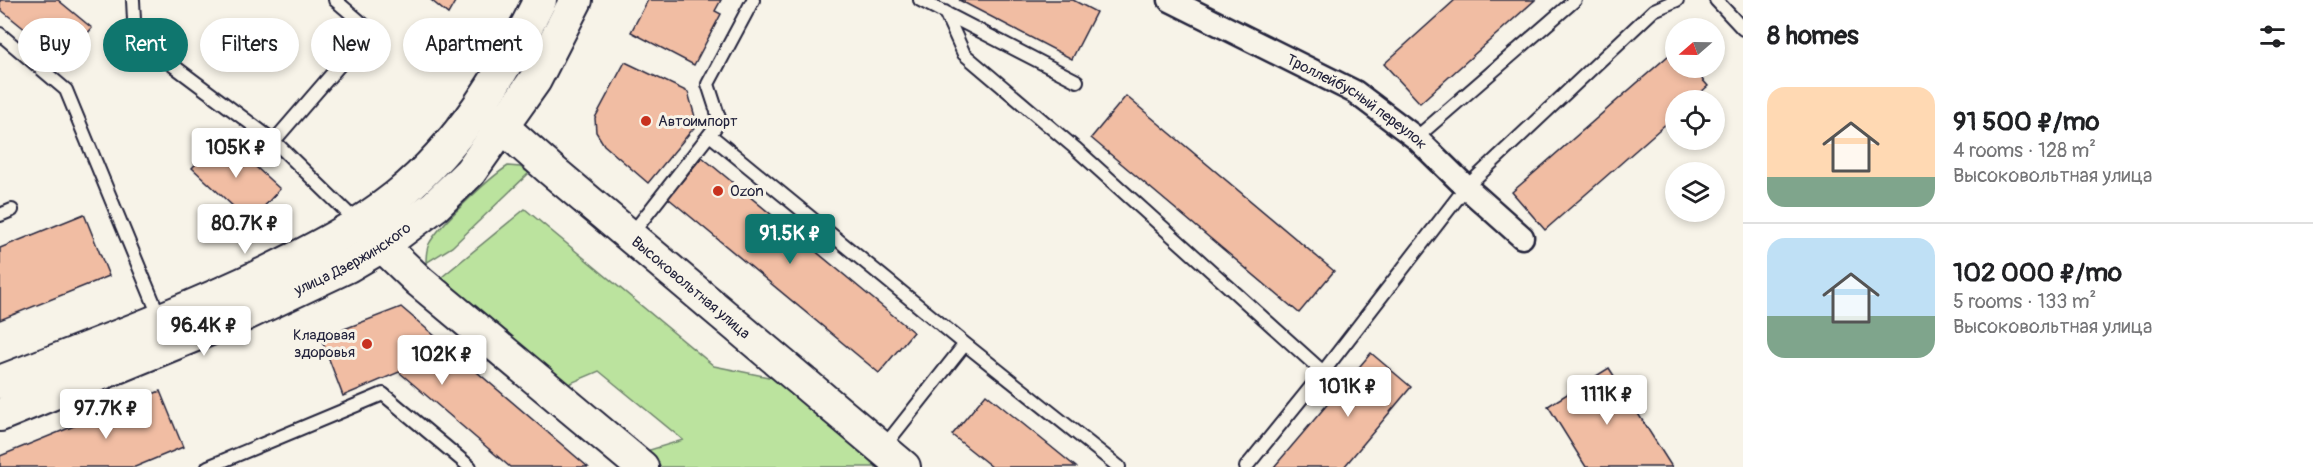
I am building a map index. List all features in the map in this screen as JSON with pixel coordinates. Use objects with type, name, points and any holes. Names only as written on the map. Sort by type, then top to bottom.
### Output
[{"type":"main road","name":"улица Дзержинского","points":[[0,382],[233,289],[321,246],[359,223],[398,195],[429,165],[480,106],[511,58],[540,0]]},
{"type":"main road","name":"улица Дзержинского","points":[[0,415],[244,315],[348,266],[382,246],[435,206],[463,179],[535,80],[576,0]]},
{"type":"main road","name":"Высоковольтная улица","points":[[480,106],[893,458]]},
{"type":"main road","points":[[359,223],[419,280],[642,467]]},
{"type":"street","name":"Троллейбусный переулок","points":[[1170,0],[1355,92],[1416,138],[1522,237]]},
{"type":"lane","points":[[133,0],[134,20],[147,46],[274,141],[359,223]]},
{"type":"lane","points":[[274,141],[370,30],[335,0]]},
{"type":"lane","points":[[630,236],[720,121],[708,84],[753,0]]},
{"type":"lane","points":[[920,0],[1077,81]]},
{"type":"lane","points":[[1416,138],[1575,0]]},
{"type":"lane","points":[[1246,467],[1323,372],[1466,187],[1654,10],[1677,0]]},
{"type":"lane","points":[[1716,0],[1743,29]]},
{"type":"lane","points":[[945,12],[964,54],[1075,148],[1323,372]]},
{"type":"lane","points":[[0,34],[66,90],[160,319]]},
{"type":"lane","points":[[710,135],[1119,467]]},
{"type":"lane","points":[[893,458],[965,344]]},
{"type":"lane","points":[[216,466],[383,394],[470,467]]},
{"type":"green space","points":[[508,166],[520,167],[529,173],[452,247],[426,263],[429,244],[443,225],[477,191]]},
{"type":"green space","points":[[525,209],[714,366],[778,379],[883,467],[661,467],[643,452],[683,440],[599,371],[564,386],[437,281]]},
{"type":"building","points":[[0,0],[58,0],[80,18],[18,18],[18,24],[0,9]]},
{"type":"building","points":[[431,0],[456,0],[448,14]]},
{"type":"building","points":[[648,0],[721,0],[715,11],[721,14],[694,65],[631,32]]},
{"type":"building","points":[[959,0],[1073,0],[1096,12],[1072,59]]},
{"type":"building","points":[[1455,0],[1535,0],[1420,103],[1384,64]]},
{"type":"building","points":[[1665,59],[1665,78],[1701,78],[1708,86],[1703,90],[1665,90],[1665,125],[1545,230],[1512,192]]},
{"type":"building","name":"Автоимпорт","points":[[625,62],[688,92],[697,124],[648,183],[604,145],[596,132],[595,118]]},
{"type":"building","points":[[1126,96],[1334,271],[1299,313],[1091,138]]},
{"type":"building","points":[[222,136],[280,189],[250,222],[192,168]]},
{"type":"building","points":[[702,157],[913,332],[879,373],[668,198]]},
{"type":"building","points":[[84,214],[109,276],[0,320],[0,248]]},
{"type":"building","points":[[401,307],[588,467],[510,467],[399,372],[343,396],[321,338]]},
{"type":"building","points":[[1371,353],[1411,387],[1344,467],[1274,467]]},
{"type":"building","points":[[1609,368],[1672,467],[1586,467],[1548,406]]},
{"type":"building","points":[[160,391],[183,447],[135,467],[0,467],[0,456]]},
{"type":"building","points":[[986,394],[1076,467],[992,467],[952,435]]},
{"type":"place","name":"Автоимпорт","points":[[646,121]]},
{"type":"place","name":"Ozon","points":[[718,191]]},
{"type":"place","name":"Кладовая здоровья","points":[[367,344]]}]
